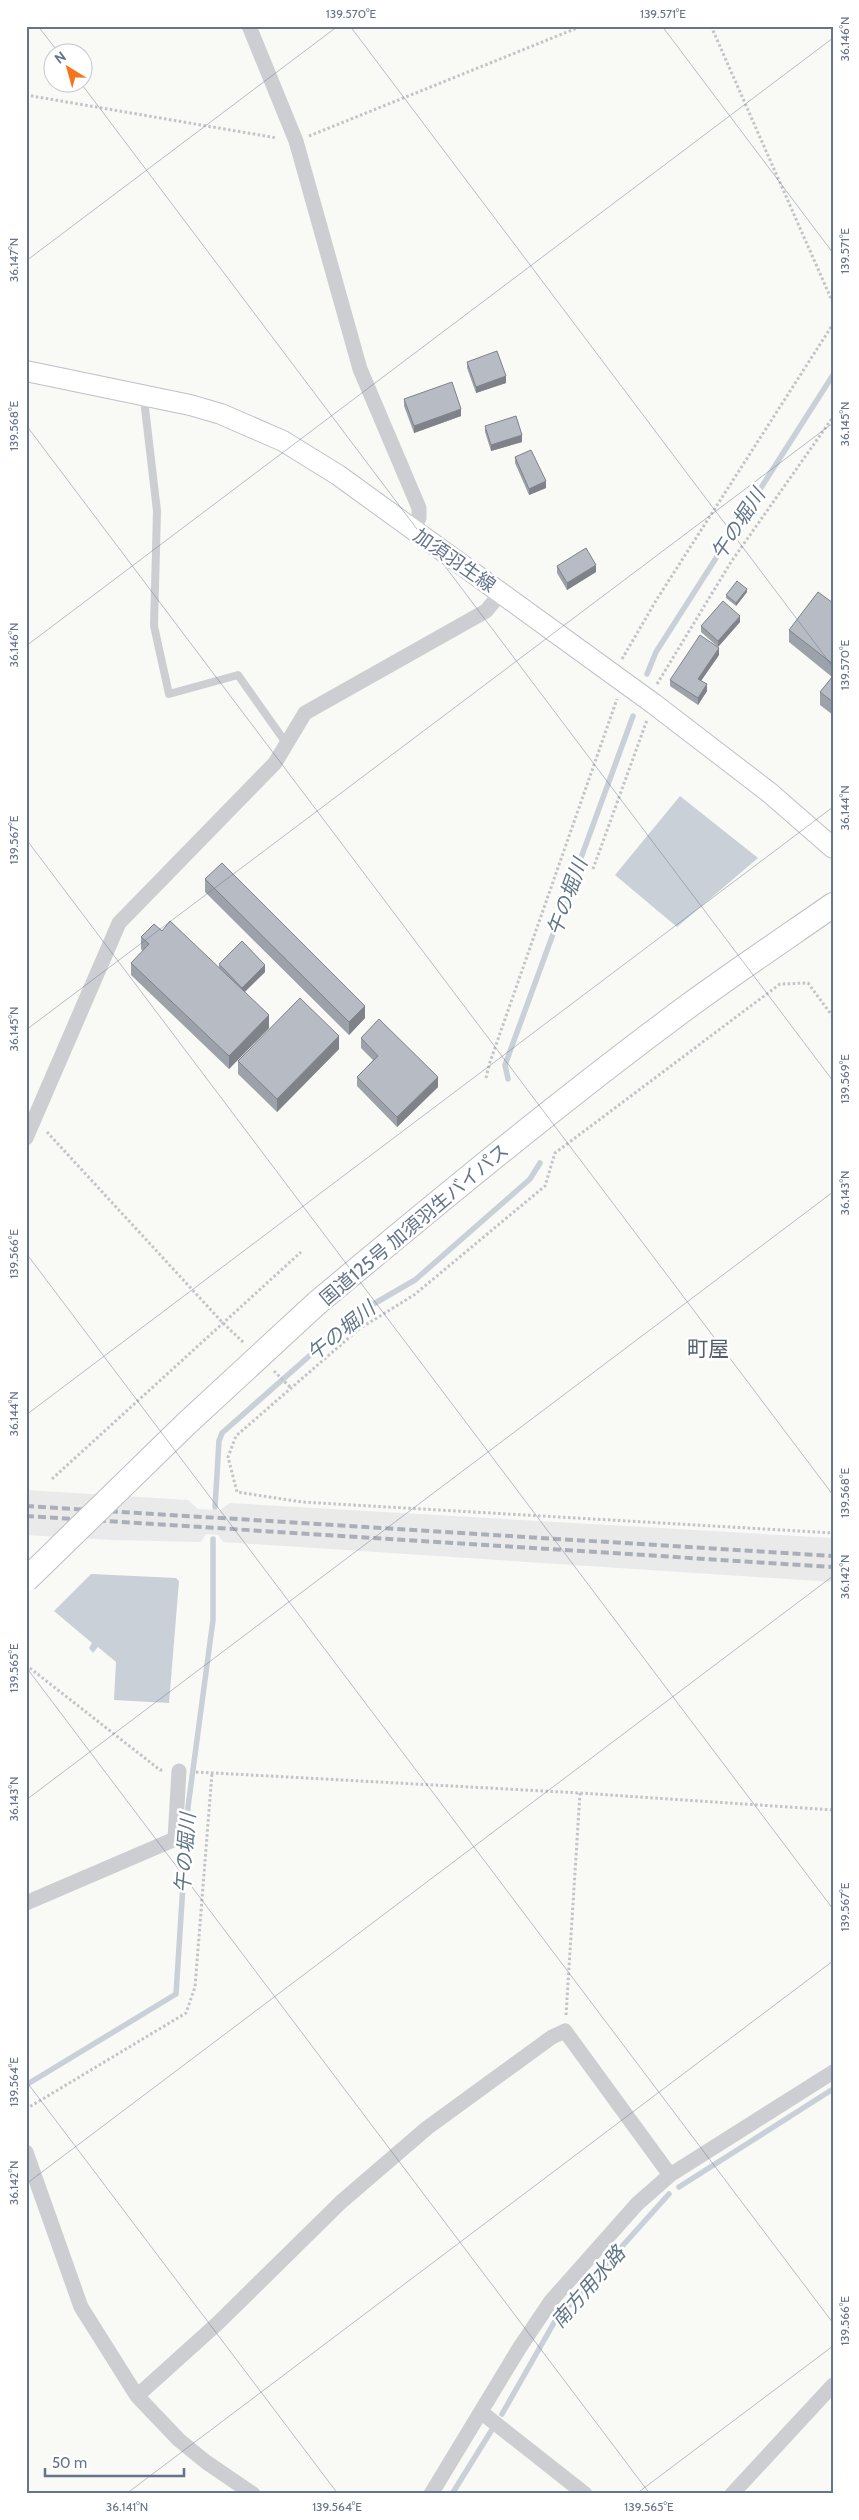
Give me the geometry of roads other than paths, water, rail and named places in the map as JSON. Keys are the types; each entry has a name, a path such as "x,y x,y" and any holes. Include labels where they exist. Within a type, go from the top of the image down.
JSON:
{"highway":[{"name":"国道125号 加須羽生バイパス","path":"26,1580 179,1431 317,1303 460,1184 602,1072 688,1006 833,905"}],"main road":[{"name":"加須羽生線","path":"26,371 146,394 221,414 283,441 338,475 654,704 770,792 833,848"}],"street":[{"path":"249,26 296,141 360,369 419,508 419,518 413,530"},
{"path":"26,1138 30,1114 119,923 275,763 305,712 486,611 501,593"},
{"path":"26,1903 175,1839 179,1772"},
{"path":"137,2396 218,2323 341,2202 427,2128 552,2037 565,2031 670,2174"},
{"path":"431,2494 520,2346 551,2301 637,2204 670,2174 833,2072"},
{"path":"26,2152 81,2307 137,2396 179,2440 206,2462 253,2494"},
{"path":"732,2494 833,2385"},
{"path":"482,2412 584,2494"}],"lane":[{"path":"146,394 145,408 157,511 154,626 169,694 238,675 286,744"}],"waterway":[{"name":"午の堀川","path":"647,674 656,652 833,375"},
{"name":"午の堀川","path":"508,1079 505,1065 633,716"},
{"name":"午の堀川","path":"215,1507 219,1441 222,1433 358,1313 415,1280 530,1179 540,1163"},
{"name":"午の堀川","path":"26,2085 176,1994 188,1807 213,1620 213,1539"},
{"name":"南方用水路","path":"679,2187 833,2089"},
{"name":"南方用水路","path":"502,2414 555,2321 669,2194"},
{"name":"南方用水路","path":"452,2494 493,2428"}],"railway":[{"path":"26,1506 833,1556"},
{"path":"26,1516 833,1567"}],"district":[{"name":"町屋","path":"708,1349"}]}
